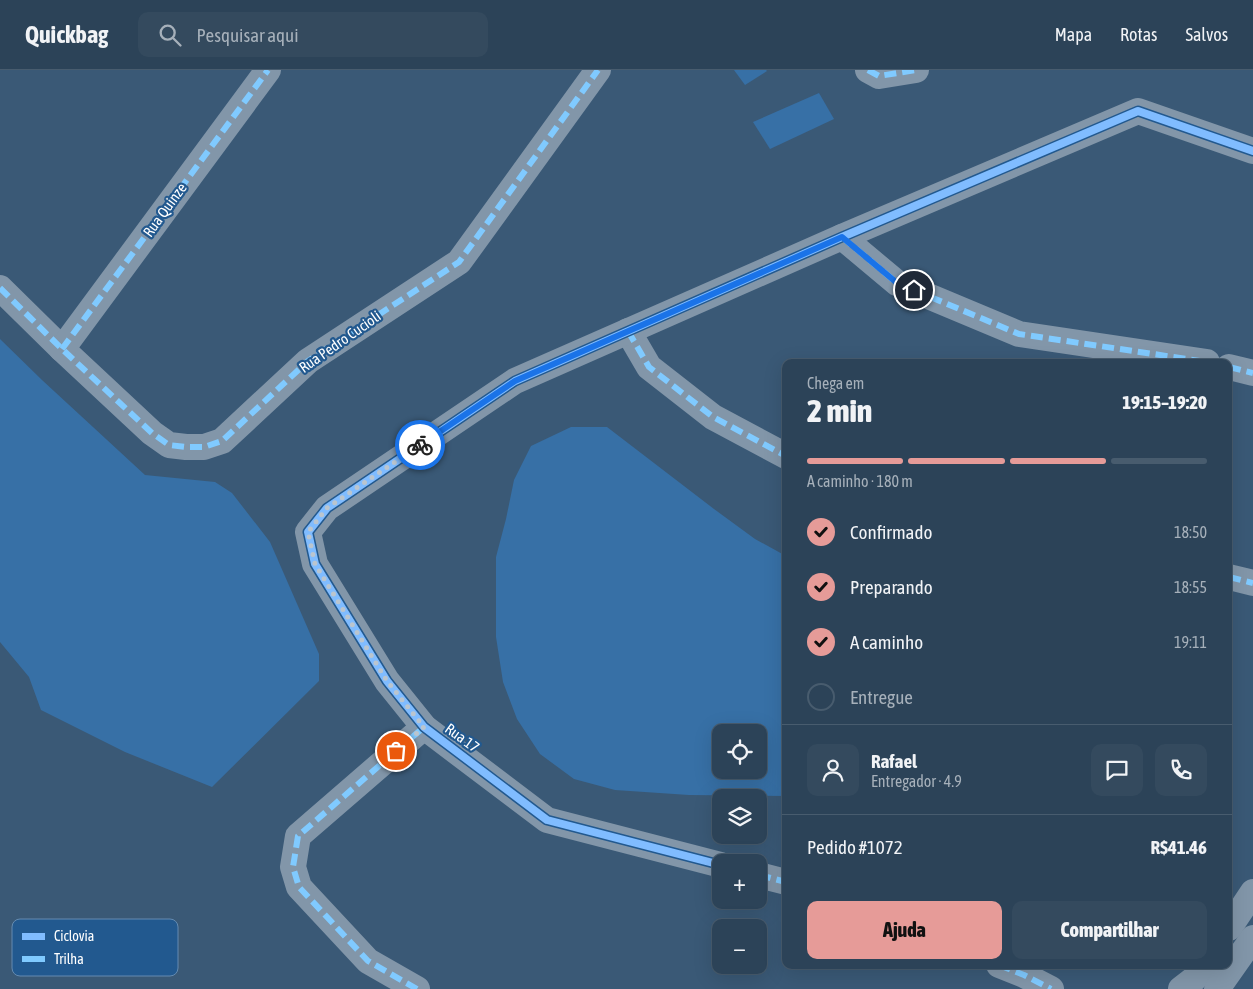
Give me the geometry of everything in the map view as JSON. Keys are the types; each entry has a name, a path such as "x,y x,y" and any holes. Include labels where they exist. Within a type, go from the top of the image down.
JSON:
{"street":[{"name":"Rua Quinze","path":"62,349 268,70"},
{"name":"Rua Pedro Cucioli","path":"0,288 62,349 152,433 168,445 204,447 222,441 308,361 459,262 598,70"},
{"path":"868,70 879,76 916,70"},
{"path":"782,454 713,416 648,367 628,331 842,237 1138,111 1253,151"},
{"path":"842,237 897,283 1019,334 1187,359"},
{"name":"Rua 17","path":"628,331 515,381 327,508 308,532 315,564 387,681 424,727 547,820 712,863"},
{"path":"1232,368 1253,373"},
{"path":"1232,579 1253,583"},
{"path":"417,989 368,961 299,888 293,867 298,836 424,727"},
{"path":"767,877 782,881"},
{"path":"1232,924 1253,892"},
{"path":"1232,968 1253,938"},
{"path":"1008,969 1051,989"},
{"path":"1181,989 1194,980 1201,969"},
{"path":"1217,989 1231,969"}],"shaded area":[{"path":"734,70 766,70 767,71 745,85"},
{"path":"819,93 834,119 770,149 753,122"},
{"path":"0,339 145,475 215,482 232,493 270,542 319,654 319,681 212,787 125,752 41,710 29,677 0,642"},
{"path":"571,427 607,427 755,539 782,554 782,796 767,796 767,789 712,789 712,795 615,790 574,779 540,754 517,719 503,682 496,637 496,557 514,480 531,446"}],"marked path":[{"path":"62,349 268,70"},
{"path":"0,288 152,433 169,445 204,447 222,441 308,361 459,262 598,70"},
{"path":"868,70 879,76 916,70"},
{"path":"842,237 897,283 1019,334 1187,359"},
{"path":"628,331 649,367 713,417 782,454"},
{"path":"1232,368 1253,373"},
{"path":"1232,578 1253,583"},
{"path":"417,989 368,961 299,887 293,867 298,836 424,727"},
{"path":"767,877 782,881"},
{"path":"1009,969 1051,989"}],"cycle path":[{"path":"712,863 547,820 424,727 387,681 315,564 308,532 327,508 515,381 842,237 1138,111 1253,151"}],"way so far":[{"path":"396,751 424,727 387,681 315,564 308,532 327,508 420,445"}],"route":[{"path":"420,445 515,381 842,237 897,283 914,290"}]}
